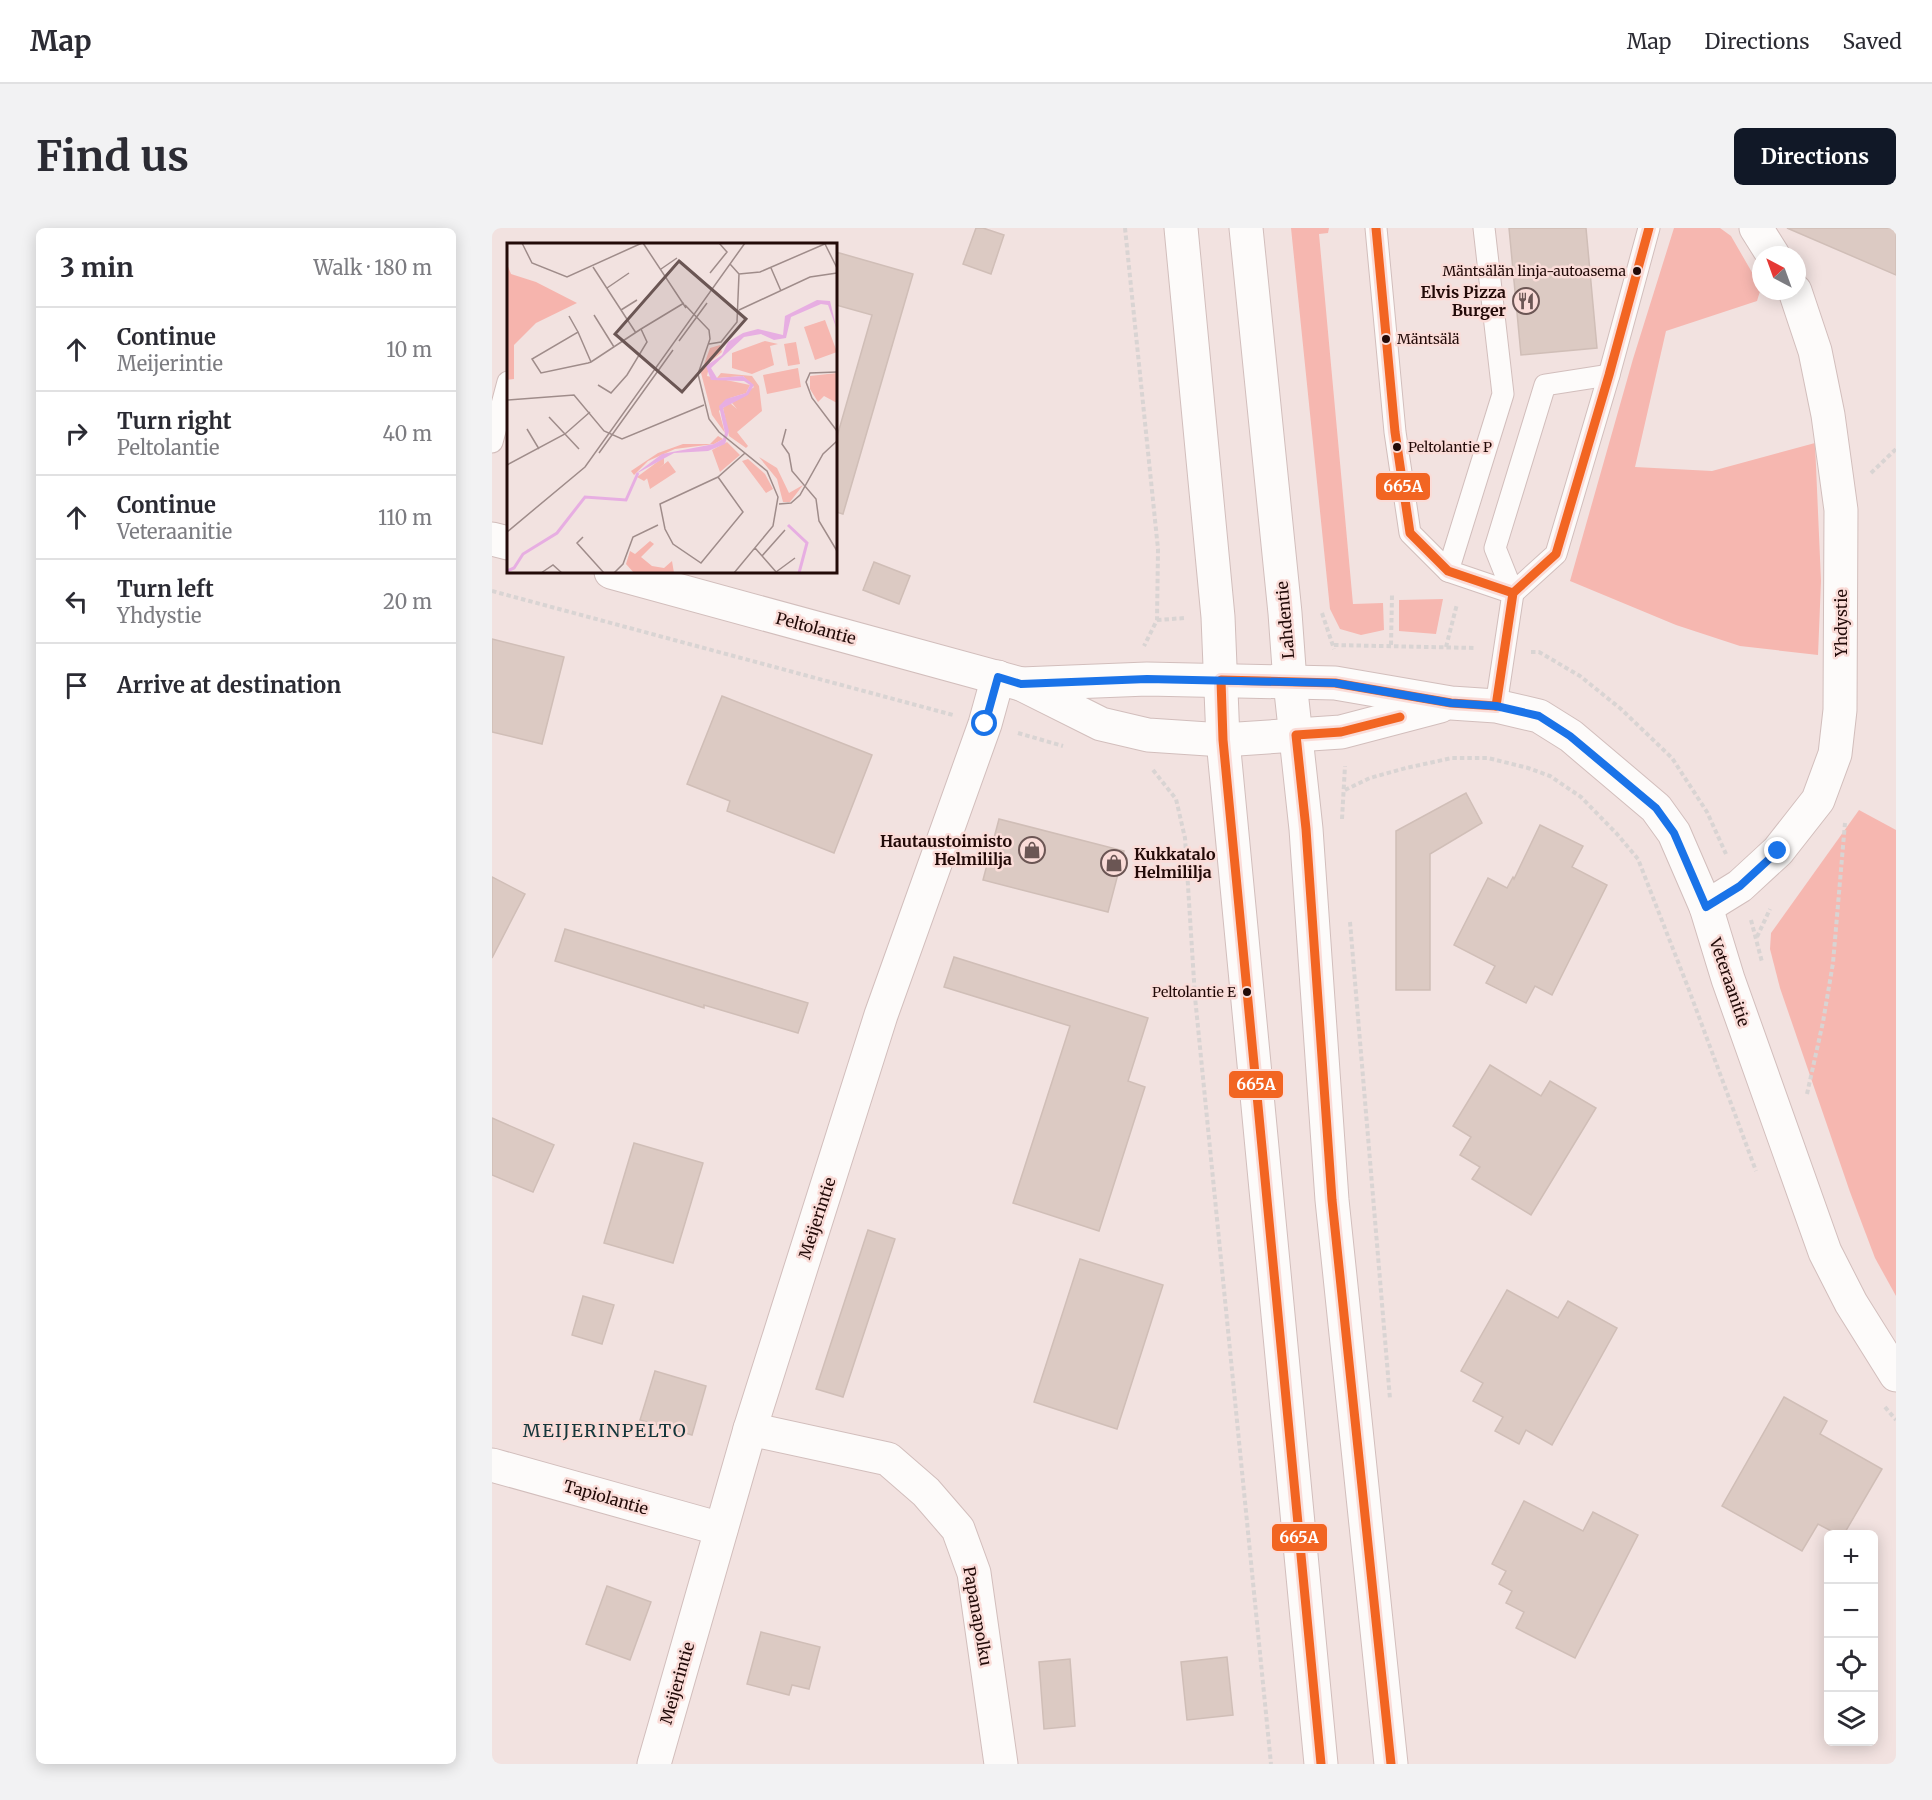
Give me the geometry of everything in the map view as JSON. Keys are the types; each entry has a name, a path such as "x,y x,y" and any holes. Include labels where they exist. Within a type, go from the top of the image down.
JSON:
{"main road":[{"path":"1181,228 1218,617 1223,740 1321,1764"},
{"name":"Lahdentie","path":"1246,228 1306,829 1332,1200 1391,1764"},
{"path":"1756,228 1767,246"},
{"name":"Yhdystie","path":"1706,907 1740,886 1778,851 1818,800 1835,754 1840,710 1841,510 1828,416 1815,351 1798,300"},
{"path":"492,539 507,543"},
{"name":"Peltolantie","path":"615,573 1010,680 1101,724 1148,735 1223,740"},
{"name":"Peltolantie","path":"1010,680 1221,680"},
{"name":"Meijerintie","path":"654,1764 750,1429 881,1015 985,724 1010,680"},
{"name":"Veteraanitie","path":"1221,680 1335,683 1451,703 1496,706 1539,716 1570,736 1656,808 1674,833 1706,907 1728,980 1825,1252 1851,1303 1896,1375"},
{"name":"Veteraanitie","path":"1223,740 1341,732 1451,703"},
{"name":"Papanapolku","path":"750,1429 888,1459 926,1492 958,1529 974,1573 1001,1764"},
{"name":"Tapiolantie","path":"492,1465 721,1529"}],"lane":[{"path":"1376,228 1395,432 1410,533 1448,571 1513,593"},
{"path":"1448,571 1503,394 1484,228"},
{"path":"1513,593 1556,554 1609,375 1649,228"},
{"path":"1496,706 1513,593 1495,548 1545,385 1609,375"},
{"path":"492,442 507,386"}],"path":[{"path":"1125,228 1158,549 1157,620 1144,646 1147,679"},
{"path":"1867,476 1896,449"},
{"path":"492,591 1064,746"},
{"path":"1391,645 1392,595"},
{"path":"1148,735 1153,771 1176,799 1185,838 1195,997 1271,1764"},
{"path":"1345,790 1370,778 1406,768 1452,758 1488,758 1550,776 1581,797 1638,859 1758,1176"},
{"path":"1142,768 1153,771"},
{"path":"1806,1098 1833,963 1845,815"},
{"path":"1882,1404 1896,1420"}],"shaded area":[{"path":"1291,228 1329,228 1328,233 1319,234 1353,604 1383,603 1384,630 1361,635 1340,629 1330,609"},
{"path":"1674,228 1720,228 1731,236 1752,272 1752,300 1757,301 1666,331 1635,467 1712,471 1815,443 1821,581 1818,655 1740,646 1676,625 1570,581 1633,359"},
{"path":"1443,599 1436,634 1399,631 1399,600"},
{"path":"1859,810 1896,830 1896,1296 1875,1258 1850,1192 1780,988 1770,949 1771,933"}],"building":[{"path":"976,228 1004,235 991,274 963,264"},
{"path":"1509,228 1586,228 1597,348 1521,355"},
{"path":"1787,228 1896,228 1896,275"},
{"path":"837,252 913,274 843,514 837,512 837,437 872,315 837,305"},
{"path":"874,562 910,576 899,604 863,590"},
{"path":"492,639 564,657 542,744 492,732"},
{"path":"722,696 872,755 834,853 727,811 730,801 687,784"},
{"path":"1466,793 1482,823 1430,854 1430,990 1396,990 1396,831"},
{"path":"999,819 1124,851 1108,912 983,880"},
{"path":"1540,825 1583,846 1572,867 1607,885 1552,995 1535,986 1526,1003 1486,983 1495,966 1454,945 1488,878 1507,888 1513,877 1514,879"},
{"path":"492,877 525,894 492,958"},
{"path":"565,929 808,1003 798,1033 704,1005 704,1008 555,961"},
{"path":"954,957 1148,1018 1128,1081 1145,1087 1099,1231 1013,1203 1070,1026 944,987"},
{"path":"1490,1065 1541,1096 1550,1081 1596,1108 1531,1215 1472,1179 1480,1167 1460,1155 1471,1137 1453,1126"},
{"path":"492,1118 554,1145 533,1192 492,1175"},
{"path":"634,1143 703,1163 673,1263 604,1243"},
{"path":"868,1230 895,1239 843,1397 816,1389"},
{"path":"1080,1259 1163,1285 1117,1429 1034,1402"},
{"path":"1507,1290 1558,1318 1568,1301 1617,1328 1552,1445 1526,1430 1519,1444 1495,1431 1503,1417 1473,1401 1483,1383 1461,1371"},
{"path":"583,1296 614,1305 602,1344 572,1335"},
{"path":"655,1371 706,1386 692,1435 640,1420"},
{"path":"1784,1397 1827,1421 1820,1434 1882,1469 1846,1530 1829,1530 1818,1524 1802,1551 1722,1506"},
{"path":"1524,1501 1583,1531 1593,1512 1638,1535 1575,1658 1516,1628 1524,1612 1506,1603 1512,1591 1499,1584 1506,1571 1492,1564"},
{"path":"607,1586 651,1602 630,1660 586,1644"},
{"path":"761,1632 820,1647 809,1689 792,1685 789,1695 747,1684"},
{"path":"1227,1657 1233,1715 1187,1720 1181,1662"},
{"path":"1070,1659 1075,1726 1044,1729 1039,1662"}],"transit line":[{"name":"665A","path":"1376,228 1395,432 1410,533 1448,571 1513,593"},
{"name":"665A","path":"1496,706 1513,593 1556,554 1609,375 1649,228"},
{"name":"665A","path":"1321,1764 1223,740 1221,680 1335,683 1451,703 1496,706"},
{"name":"665A","path":"1391,1764 1332,1200 1306,829 1296,735 1341,732 1400,717"}],"place":[{"name":"Mäntsälän linja-autoasema","path":"1637,271"},
{"name":"Elvis Pizza Burger","path":"1526,301"},
{"name":"Mäntsälä","path":"1386,339"},
{"name":"Peltolantie P","path":"1397,447"},
{"name":"Hautaustoimisto Helmililja","path":"1032,850"},
{"name":"Kukkatalo Helmililja","path":"1114,863"},
{"name":"Peltolantie E","path":"1247,992"}],"district":[{"name":"MEIJERINPELTO","path":"605,1430"}],"route":[{"path":"985,724 998,677 1021,684 1147,679 1335,683 1451,703 1496,706 1539,716 1570,736 1656,808 1674,833 1706,907 1740,886 1778,851"}]}
